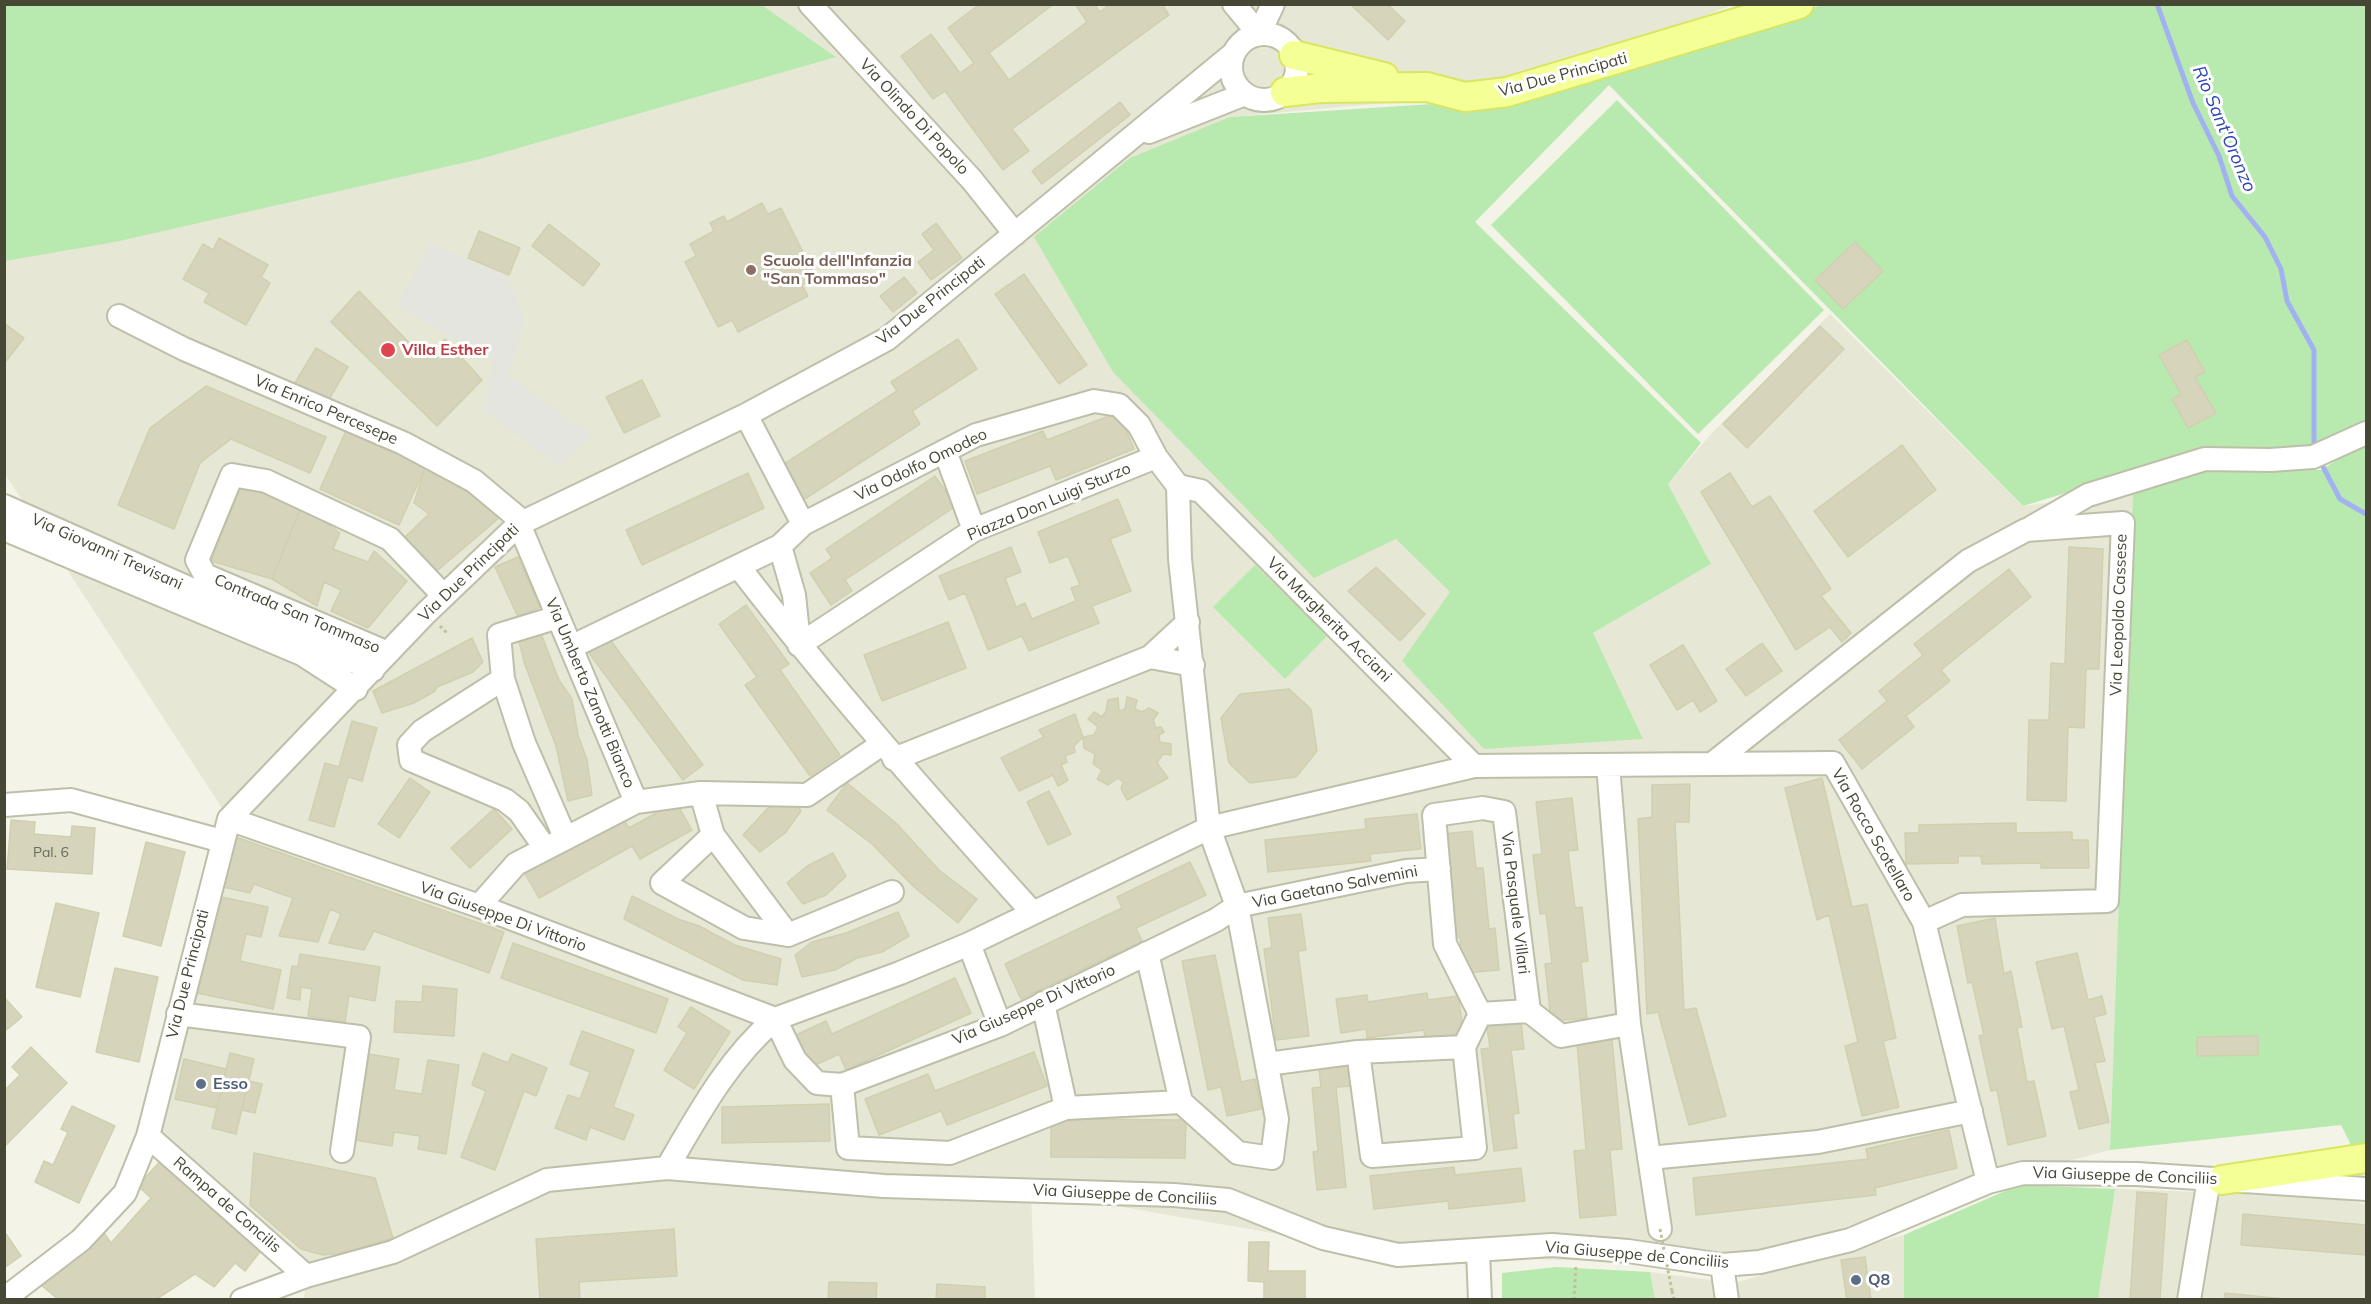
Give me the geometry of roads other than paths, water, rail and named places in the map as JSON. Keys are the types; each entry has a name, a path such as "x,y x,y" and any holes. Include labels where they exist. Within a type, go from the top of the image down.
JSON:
{"main road":[{"name":"Via Due Principati","path":"1285,92 1320,88 1427,87 1465,97 1507,92 1799,4"},
{"path":"1294,55 1427,87"},
{"path":"2216,1180 2367,1158"}],"street":[{"name":"Via Olindo Di Popolo","path":"810,4 972,180 1015,234"},
{"path":"1234,4 1259,34"},
{"path":"1259,34 1272,4"},
{"path":"1259,34 1278,37 1287,44 1294,55 1295,77 1285,92 1264,100 1245,94 1232,76 1233,54 1248,38 1259,34"},
{"name":"Via Due Principati","path":"4,1299 81,1240 125,1193 148,1136 229,819 444,596 521,523 746,415 887,339 1233,54"},
{"path":"1128,141 1245,94"},
{"name":"Via Enrico Percesepe","path":"119,316 183,349 403,443 474,481 521,523"},
{"name":"Via Odolfo Omodeo","path":"571,647 780,546 802,524 976,435 1094,401 1119,405 1139,425 1156,458"},
{"path":"746,415 802,524"},
{"path":"2026,530 2088,495 2205,459 2270,460 2313,456 2367,433"},
{"path":"945,451 974,530"},
{"path":"1156,458 1178,486 1180,559 1209,828 1237,906"},
{"name":"Piazza Don Luigi Sturzo","path":"799,645 974,530 1156,458"},
{"name":"Contrada San Tommaso","path":"388,653 205,576 197,560 232,475 266,481 390,539 444,596"},
{"name":"Via Margherita Acciani","path":"1178,486 1201,491 1474,766"},
{"name":"Via Giovanni Trevisani","path":"4,506 373,670"},
{"name":"Via Umberto Zanotti Bianco","path":"521,523 636,802 701,793 807,795 888,752"},
{"name":"Via Leopoldo Cassese","path":"1712,764 1968,561 2026,530 2123,523 2107,901 1962,905 1924,922"},
{"name":"Via Giovanni Trevisani","path":"4,529 302,654 356,689"},
{"path":"780,546 794,595 799,645"},
{"path":"739,567 799,645 888,752 1033,913"},
{"path":"558,617 499,635 503,679 537,776 565,837"},
{"path":"888,752 1150,657 1188,622"},
{"path":"1150,657 1193,665"},
{"path":"503,679 422,731 409,745 411,760 505,800 519,811 544,848"},
{"name":"Via Rocco Scotellaro","path":"1474,766 1833,763 1924,922 1988,1182"},
{"path":"1608,765 1629,1024 1660,1229"},
{"path":"667,1168 728,1070 760,1032 776,1019 900,973 969,944 1209,828 1474,766"},
{"path":"505,800 537,776"},
{"path":"701,793 713,835 788,935"},
{"path":"4,805 71,800 222,841"},
{"path":"479,906 516,864 636,802"},
{"name":"Via Pasquale Villari","path":"1439,869 1434,815 1483,808 1504,812 1529,1011"},
{"name":"Via Giuseppe Di Vittorio","path":"229,819 479,906 776,1019"},
{"path":"713,835 662,883 744,928 788,935 892,892"},
{"name":"Via Gaetano Salvemini","path":"1181,1102 1238,1153 1272,1158 1277,1119 1237,906 1406,872 1439,869 1445,944 1480,1014"},
{"name":"Via Giuseppe Di Vittorio","path":"843,1085 1000,1025 1216,920 1237,906"},
{"path":"969,944 1000,1025"},
{"path":"776,1019 795,1060 817,1083 843,1085 848,1148 950,1153 1066,1108 1181,1102 1147,953"},
{"path":"1043,1004 1066,1108"},
{"path":"1358,1052 1372,1156 1475,1148 1464,1047 1480,1014 1529,1011 1561,1036 1629,1024"},
{"path":"178,1014 359,1037 342,1151"},
{"path":"1267,1064 1358,1052 1464,1047"},
{"path":"1649,1158 1818,1142 1971,1111"},
{"name":"Rampa de Concilis","path":"148,1136 306,1276"},
{"name":"Via Giuseppe de Conciliis","path":"242,1299 306,1276 393,1252 547,1180 667,1168 884,1186 1174,1195 1228,1200 1323,1238 1398,1255 1552,1245 1628,1251 1722,1265 1760,1262 1850,1240 1988,1182 2023,1173 2059,1172 2367,1190"},
{"path":"2188,1299 2216,1180"},
{"path":"1478,1251 1480,1299"},
{"path":"1722,1265 1727,1299"}],"waterway":[{"name":"Rio Sant'Oronzo","path":"2157,4 2193,103 2219,156 2232,196 2265,237 2281,269 2287,301 2314,350 2314,450"},
{"name":"Rio Sant'Oronzo","path":"2320,461 2340,499 2366,514"}],"place":[{"name":"Scuola dell'Infanzia \"San Tommaso\"","path":"751,270"},
{"name":"Villa Esther","path":"388,350"},
{"name":"Esso","path":"201,1084"},
{"name":"Q8","path":"1856,1280"}]}
